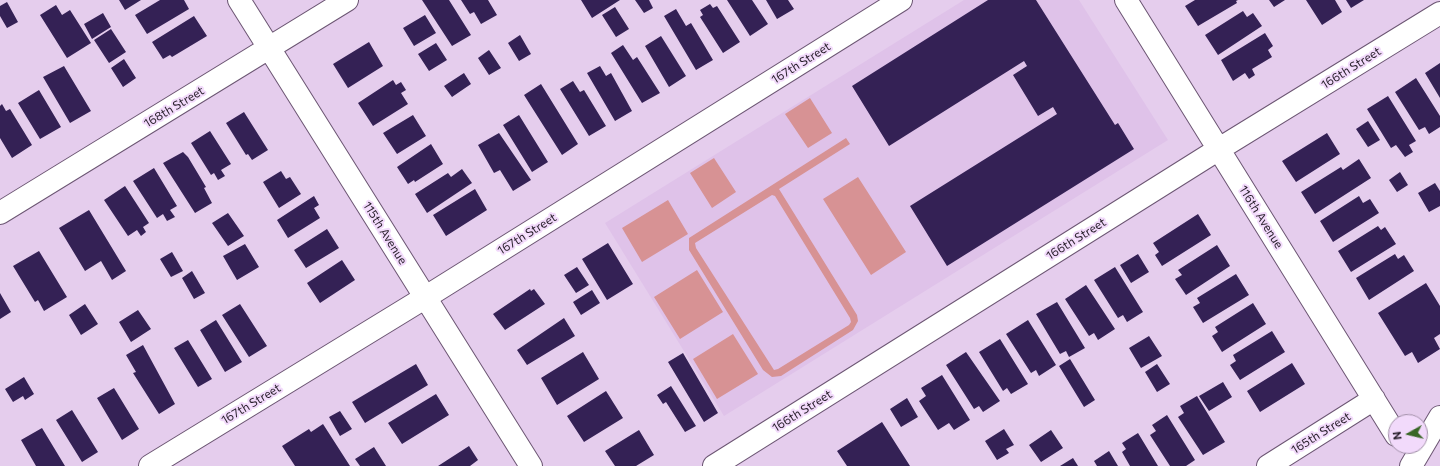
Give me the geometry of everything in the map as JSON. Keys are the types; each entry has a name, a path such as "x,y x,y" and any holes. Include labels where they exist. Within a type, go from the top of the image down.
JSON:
{"street":[{"name":"115th Avenue","path":"238,0 531,466"},
{"name":"168th Street","path":"0,213 347,0"},
{"name":"167th Street","path":"150,466 426,297 901,0"},
{"name":"116th Avenue","path":"1126,0 1388,422"},
{"name":"166th Street","path":"714,466 1219,149 1440,13"},
{"name":"165th Street","path":"1268,466 1374,399"},
{"path":"1409,458 1440,417"}],"shaded area":[{"path":"964,0 1079,0 1168,140 724,416 605,223"},
{"path":"810,98 832,133 808,148 785,114"},
{"path":"846,138 850,144 779,189 857,315 858,321 853,330 781,376 772,377 763,370 689,250 689,238","holes":["772,195 775,196 850,318 851,322 849,325 778,369 774,370 696,248 695,243"]},
{"path":"714,158 736,192 712,208 690,173"},
{"path":"858,177 906,252 871,275 823,199"},
{"path":"668,200 688,234 642,262 622,228"},
{"path":"697,270 723,312 680,339 654,297"},
{"path":"733,334 758,374 717,399 693,359"}],"building":[{"path":"119,0 141,0 125,10"},
{"path":"160,0 184,0 189,9 147,34 135,15"},
{"path":"422,0 449,0 471,35 452,46"},
{"path":"461,0 488,0 497,15 481,24 474,12 470,14"},
{"path":"581,0 620,0 592,18"},
{"path":"635,0 649,0 653,8 644,13"},
{"path":"727,0 752,0 768,24 750,36"},
{"path":"766,0 788,0 794,9 777,19"},
{"path":"988,0 1036,0 1115,125 1118,123 1134,149 947,266 910,206 1057,114 1053,107 1038,116 1013,75 1027,66 1024,61 889,146 852,86"},
{"path":"1195,0 1238,0 1236,1 1237,3 1198,26 1185,6"},
{"path":"1269,0 1285,0 1274,7"},
{"path":"1306,0 1335,0 1342,12 1322,25"},
{"path":"1346,0 1364,0 1351,8"},
{"path":"7,2 18,22 7,28 0,16 0,6"},
{"path":"710,4 713,8 717,6 740,42 723,53 700,17 703,15 700,10"},
{"path":"56,5 62,15 70,10 91,43 67,58 40,15"},
{"path":"615,7 629,29 616,37 602,15"},
{"path":"676,9 686,26 691,23 713,60 696,70 664,16"},
{"path":"1243,11 1247,17 1253,13 1262,26 1218,55 1205,35"},
{"path":"103,13 111,27 92,39 84,24"},
{"path":"425,15 436,33 414,46 403,28"},
{"path":"194,16 207,36 172,57 170,55 163,59 152,42"},
{"path":"111,29 126,52 109,63 94,40"},
{"path":"1265,33 1273,46 1268,50 1272,57 1252,69 1255,75 1249,79 1245,73 1233,81 1221,60"},
{"path":"520,35 531,54 519,61 508,43"},
{"path":"661,36 686,76 669,87 645,46"},
{"path":"369,42 383,66 348,88 333,64"},
{"path":"436,43 447,60 429,71 418,54"},
{"path":"623,45 633,60 637,57 660,93 642,103 611,53"},
{"path":"489,50 501,68 489,75 478,58"},
{"path":"124,59 136,78 123,87 111,68"},
{"path":"1440,63 1440,98 1425,73"},
{"path":"64,66 91,111 70,123 43,77"},
{"path":"600,66 606,76 611,73 632,111 615,121 587,73"},
{"path":"464,73 471,84 452,97 444,86"},
{"path":"1416,78 1440,116 1440,127 1429,134 1425,127 1419,130 1395,92"},
{"path":"393,80 396,85 401,82 406,90 401,93 408,104 373,126 358,103"},
{"path":"573,81 580,92 584,90 606,126 589,136 560,89"},
{"path":"541,84 578,144 562,155 524,95"},
{"path":"39,90 61,127 40,139 18,103"},
{"path":"1388,96 1416,141 1409,145 1413,152 1405,157 1396,145 1391,148 1367,109"},
{"path":"2,104 6,111 10,109 32,145 12,158 0,138 0,106"},
{"path":"244,112 268,150 252,160 248,154 246,155 226,123"},
{"path":"413,115 426,136 397,154 383,133"},
{"path":"519,115 548,162 532,172 503,125"},
{"path":"1368,121 1380,140 1368,147 1356,129"},
{"path":"210,131 231,164 221,170 225,176 218,180 214,173 211,175 191,143"},
{"path":"499,133 531,180 513,191 500,170 494,173 478,145"},
{"path":"1327,133 1340,154 1296,182 1282,161"},
{"path":"431,144 443,164 415,182 414,180 408,184 397,167"},
{"path":"183,152 188,157 206,187 204,188 212,203 195,213 163,163"},
{"path":"1359,159 1371,178 1315,214 1301,192 1341,167 1343,170"},
{"path":"154,168 177,206 170,210 175,217 167,221 163,214 157,218 133,181"},
{"path":"462,169 472,183 427,213 415,194 448,173 451,177"},
{"path":"281,171 286,179 290,177 301,194 279,208 263,182"},
{"path":"1400,172 1408,185 1397,192 1389,180"},
{"path":"1435,183 1440,191 1440,206 1429,212 1418,193"},
{"path":"125,186 149,223 143,227 146,232 141,236 137,230 128,236 104,200"},
{"path":"475,189 487,210 446,236 433,215"},
{"path":"314,196 319,205 314,208 320,218 288,238 277,220"},
{"path":"1359,196 1363,203 1370,199 1379,213 1333,242 1320,221"},
{"path":"89,210 126,271 112,280 101,261 85,271 59,228"},
{"path":"228,213 244,236 228,246 212,223"},
{"path":"1198,214 1211,235 1162,266 1155,255 1159,252 1153,243"},
{"path":"1378,226 1381,230 1385,227 1396,244 1351,272 1338,251"},
{"path":"327,229 339,248 306,268 294,250"},
{"path":"608,243 633,284 607,300 582,259"},
{"path":"245,244 259,267 237,280 223,256"},
{"path":"1217,245 1230,266 1186,295 1175,279 1182,275 1178,270"},
{"path":"39,251 67,297 44,311 38,300 35,302 13,266"},
{"path":"172,252 183,271 171,277 160,259"},
{"path":"1138,254 1149,272 1131,283 1120,265"},
{"path":"1395,254 1398,259 1404,255 1414,271 1369,300 1356,278"},
{"path":"342,260 355,280 320,303 307,283"},
{"path":"577,267 589,285 576,293 564,275"},
{"path":"1115,267 1143,312 1127,322 1123,315 1118,318 1094,280"},
{"path":"192,271 205,293 194,299 182,278"},
{"path":"1236,274 1249,295 1203,323 1193,307 1200,303 1197,298"},
{"path":"1426,283 1440,306 1440,334 1434,338 1440,349 1418,363 1412,352 1405,356 1378,313"},
{"path":"1086,285 1115,329 1098,340 1094,333 1089,336 1065,299"},
{"path":"530,289 531,291 534,289 545,304 505,330 493,314"},
{"path":"592,290 600,303 581,315 573,302"},
{"path":"0,293 11,312 0,319"},
{"path":"1057,302 1085,348 1069,357 1066,351 1060,354 1036,314"},
{"path":"1253,303 1266,324 1222,352 1212,336 1218,332 1215,327"},
{"path":"85,304 98,324 81,335 69,315"},
{"path":"240,304 267,346 249,357 222,315"},
{"path":"138,310 151,329 131,342 119,322"},
{"path":"564,318 575,336 527,365 517,350"},
{"path":"216,320 242,362 225,372 200,330"},
{"path":"1028,320 1056,365 1039,376 1036,370 1031,373 1006,334"},
{"path":"1272,331 1285,352 1240,380 1230,365 1236,361 1233,355"},
{"path":"1149,336 1162,356 1141,368 1129,348"},
{"path":"1000,339 1028,384 1011,394 1007,388 1003,391 979,352"},
{"path":"188,340 212,379 198,387 174,348"},
{"path":"143,345 175,404 159,414 133,373 136,372 126,355"},
{"path":"583,352 599,379 557,405 541,378"},
{"path":"966,352 1000,401 983,412 979,406 974,409 946,365"},
{"path":"683,353 718,413 704,422 668,362"},
{"path":"1070,359 1095,400 1084,407 1059,366"},
{"path":"1292,363 1305,384 1260,412 1247,391"},
{"path":"416,364 428,385 365,423 352,402"},
{"path":"1157,364 1170,384 1157,392 1145,372"},
{"path":"942,375 970,420 954,430 949,423 938,430 919,401 926,396 921,388"},
{"path":"24,377 34,394 25,400 23,396 13,402 5,389"},
{"path":"1223,382 1232,397 1209,411 1199,396"},
{"path":"671,386 696,426 685,432 666,402 663,404 657,395"},
{"path":"114,388 139,429 122,440 97,398"},
{"path":"606,391 623,418 584,442 567,416"},
{"path":"436,394 449,415 402,444 388,423"},
{"path":"1197,396 1225,442 1203,455 1178,417 1184,413 1180,406"},
{"path":"907,398 918,417 901,427 890,409"},
{"path":"72,410 98,452 82,462 56,420"},
{"path":"340,411 352,429 340,436 329,417"},
{"path":"1167,415 1195,460 1186,466 1170,466 1150,435 1156,431 1152,425"},
{"path":"882,422 910,466 847,466 837,451"},
{"path":"323,424 350,466 295,466 282,446 309,429 311,432"},
{"path":"42,428 65,466 36,466 21,440"},
{"path":"1004,429 1014,445 1006,449 1009,453 997,460 985,441"},
{"path":"639,430 654,455 636,466 615,466 605,451"},
{"path":"1051,430 1063,448 1041,462 1029,445"},
{"path":"1138,433 1158,466 1130,466 1122,452 1126,449 1122,443"},
{"path":"469,446 478,460 470,466 438,466"},
{"path":"374,447 386,466 360,466 355,459"},
{"path":"1109,451 1118,466 1097,466 1094,461"},
{"path":"1073,458 1078,466 1060,466"}]}
